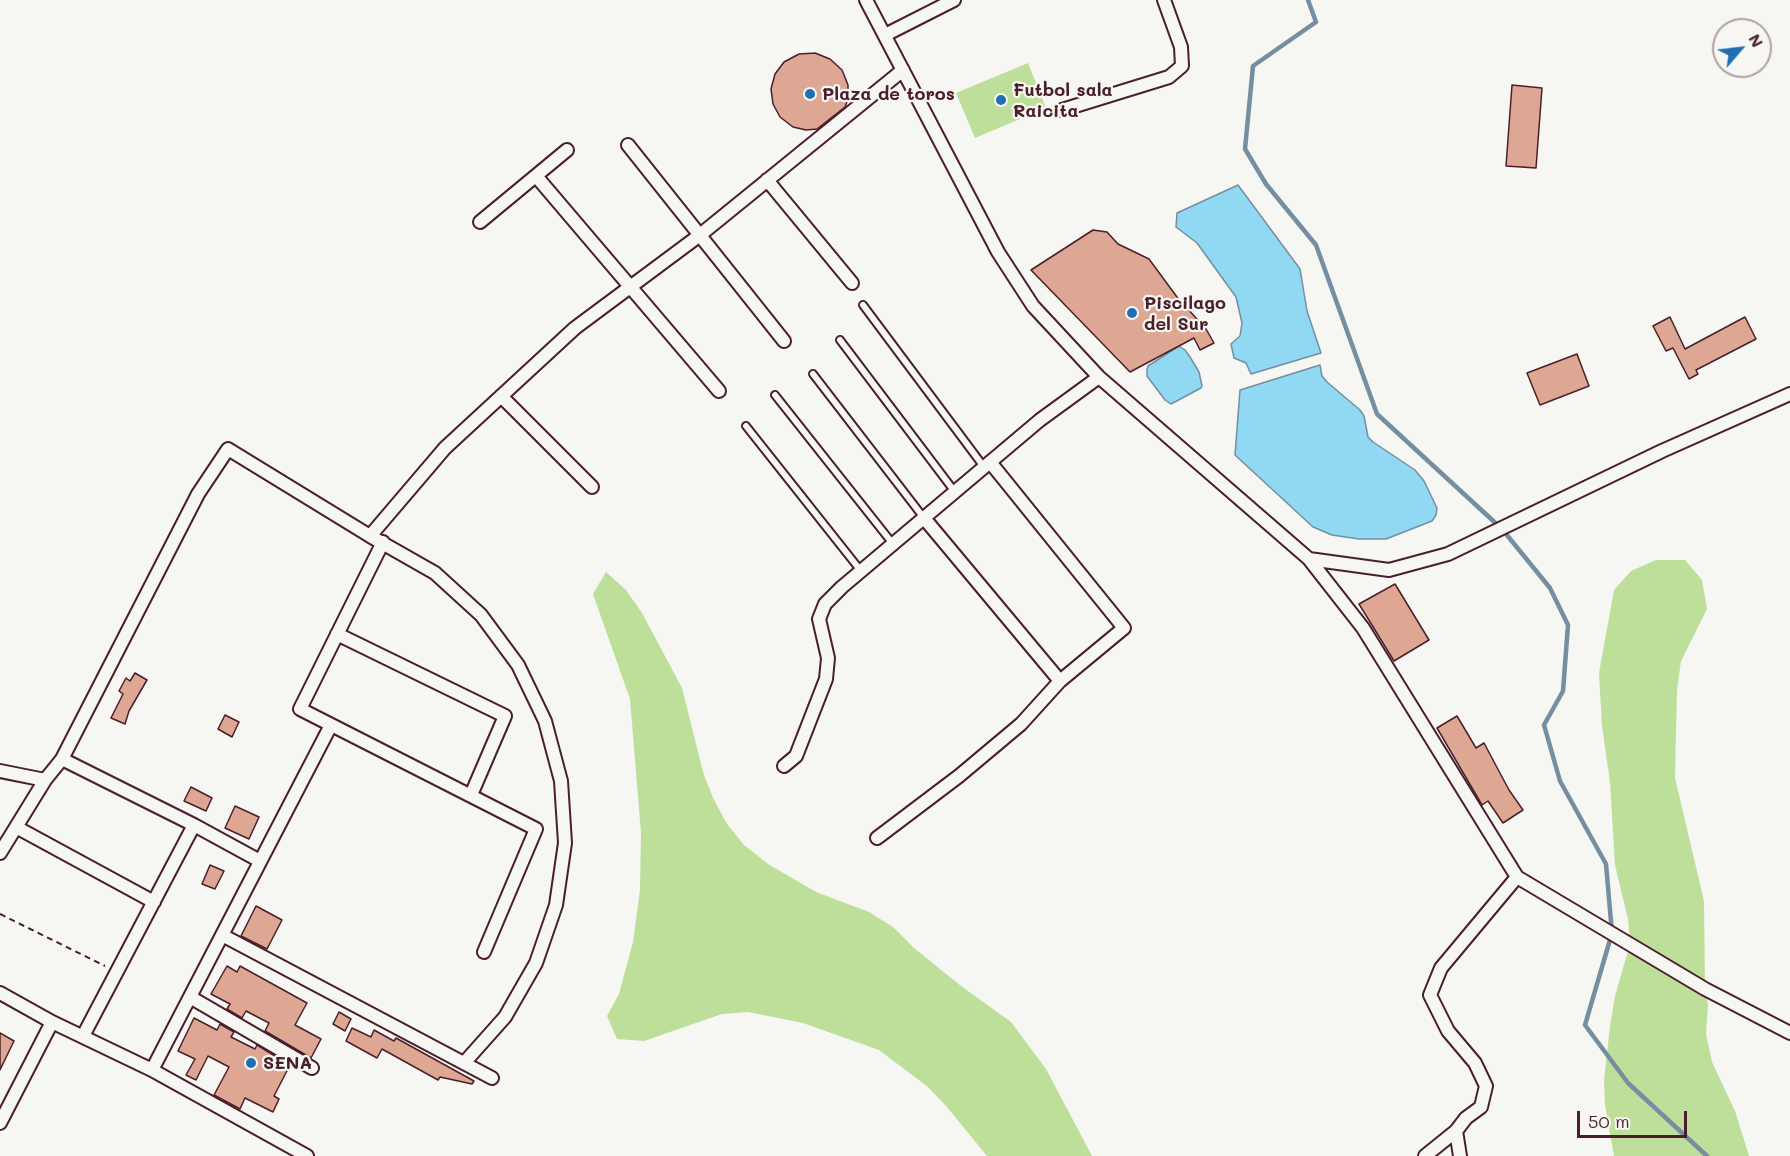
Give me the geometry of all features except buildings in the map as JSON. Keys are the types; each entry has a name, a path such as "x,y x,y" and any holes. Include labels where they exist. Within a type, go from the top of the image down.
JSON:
{"street":[{"path":"866,0 998,252 1033,306 1099,377 1309,559 1363,628 1517,877 1705,989 1790,1033"},
{"path":"885,36 954,0"},
{"path":"1062,110 1169,77 1182,66 1181,47 1164,0"},
{"path":"370,536 445,448 575,328 700,235 903,70"},
{"path":"628,144 784,341"},
{"path":"480,222 567,150"},
{"path":"536,176 719,391"},
{"path":"767,180 852,283"},
{"path":"784,766 796,756 826,679 828,658 819,620 825,604 1040,420 1099,377"},
{"path":"1309,559 1389,570 1448,554 1790,394"},
{"path":"501,396 592,487"},
{"path":"0,853 45,780 63,759 198,494 228,449 435,573 481,615 518,665 545,721 561,781 565,843 556,905 536,963 505,1017 464,1064"},
{"path":"877,838 959,776 1021,724 1060,681 1124,628 987,465"},
{"path":"924,518 1060,681"},
{"path":"382,542 300,709 536,828 484,952"},
{"path":"337,634 505,716 471,795"},
{"path":"152,1070 331,724"},
{"path":"63,759 260,861"},
{"path":"0,771 45,780"},
{"path":"83,1036 194,825"},
{"path":"16,826 154,902"},
{"path":"1425,1156 1481,1107 1486,1086 1475,1064 1448,1031 1430,995 1441,968 1517,877"},
{"path":"222,935 492,1078"},
{"path":"0,993 52,1022 152,1070 307,1156"},
{"path":"190,997 312,1068"},
{"path":"0,1123 52,1022"},
{"path":"1456,1131 1461,1156"}],"lane":[{"path":"863,305 987,465"},
{"path":"840,340 955,492"},
{"path":"813,374 924,518"},
{"path":"775,395 893,544"},
{"path":"746,426 861,571"}],"path":[{"path":"0,915 117,972"}],"green space":[{"name":"Futbol sala Raicita","path":"1028,63 1046,108 975,138 956,93"},
{"path":"1656,560 1685,560 1702,580 1707,609 1681,661 1677,690 1675,778 1704,901 1705,989 1708,1005 1706,1034 1712,1062 1735,1111 1749,1156 1614,1156 1605,1105 1604,1080 1610,1026 1615,996 1630,944 1628,919 1615,865 1610,782 1602,726 1599,673 1614,590 1631,571"},
{"path":"606,572 626,590 642,613 682,688 703,772 713,798 727,824 744,845 768,864 816,892 869,912 893,927 914,948 961,986 1011,1022 1046,1069 1092,1156 987,1156 928,1087 879,1050 803,1023 748,1012 722,1014 644,1041 617,1039 607,1016 619,994 633,942 640,890 641,833 630,699 593,594"}],"water":[{"path":"1238,185 1300,269 1307,311 1321,353 1251,374 1246,363 1234,358 1231,344 1240,336 1242,323 1236,297 1197,243 1176,227 1177,213"},
{"name":"Piscilago del Sur","path":"1179,346 1185,350 1199,372 1202,386 1171,404 1165,400 1147,376 1147,370 1148,366"},
{"path":"1320,365 1322,376 1327,382 1364,416 1368,437 1415,470 1424,481 1437,508 1432,521 1386,539 1359,539 1332,535 1313,527 1235,455 1240,390"}],"waterway":[{"path":"1308,0 1316,22 1253,66 1245,149 1266,184 1316,245 1377,414 1502,529 1550,588 1568,625 1563,691 1544,725 1560,781 1606,864 1612,933 1585,1025 1628,1083 1707,1156"}],"place":[{"name":"Plaza de toros","path":"810,94"},
{"name":"Futbol sala Raicita","path":"1001,100"},
{"name":"Piscilago del Sur","path":"1132,313"},
{"name":"SENA","path":"251,1063"}]}
